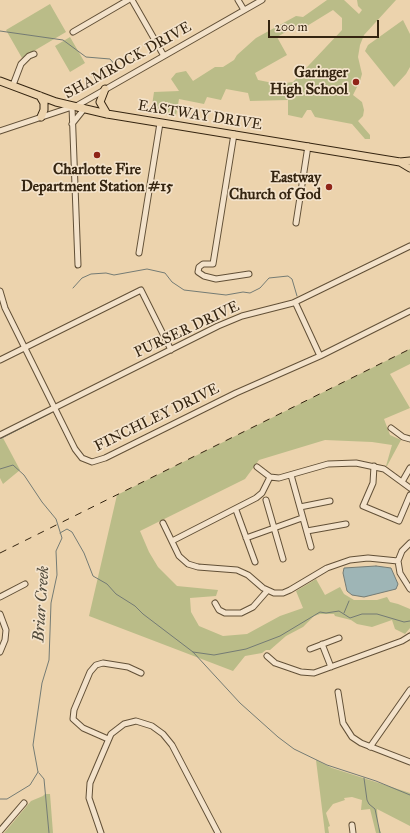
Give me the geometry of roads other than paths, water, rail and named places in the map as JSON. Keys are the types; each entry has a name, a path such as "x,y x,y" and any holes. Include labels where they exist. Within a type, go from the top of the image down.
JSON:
{"main road":[{"name":"EASTWAY DRIVE","path":"0,81 72,107 107,114 397,161 410,161"},
{"path":"105,89 100,102 107,114"},
{"path":"40,95 44,103 44,110 41,117"},
{"name":"EASTWAY DRIVE","path":"397,161 410,168"}],"street":[{"path":"73,32 128,0"},
{"path":"132,0 164,56"},
{"path":"238,0 244,10"},
{"name":"SHAMROCK DRIVE","path":"0,131 72,107 262,0"},
{"path":"12,85 20,64 29,56 34,54"},
{"path":"72,107 78,265"},
{"path":"72,124 84,109"},
{"path":"139,253 160,123"},
{"path":"234,134 213,264 203,264 198,267 198,272 204,276 216,279 249,274"},
{"path":"296,224 308,146"},
{"name":"PURSER DRIVE","path":"0,435 230,321 295,302 410,246"},
{"path":"0,360 141,290 171,350"},
{"name":"FINCHLEY DRIVE","path":"0,291 5,308 24,348 77,453 85,460 95,462 270,377 320,356 410,311"},
{"path":"295,302 320,356"},
{"path":"391,428 403,437 410,438"},
{"path":"257,467 270,477 279,478 335,463 374,466 388,471 410,488"},
{"path":"374,466 373,483 363,506 399,521 410,496"},
{"path":"402,482 410,468"},
{"path":"291,475 311,547"},
{"path":"172,541 236,510 260,496 270,477"},
{"path":"266,500 283,558"},
{"path":"300,507 330,501"},
{"path":"236,510 254,562"},
{"path":"246,538 302,518"},
{"path":"163,523 179,556 188,564 198,567 237,570 248,575 267,591 283,593 327,568 350,560 368,558 398,561"},
{"path":"307,531 346,524"},
{"path":"410,543 402,551 398,561 400,573 410,589"},
{"path":"0,597 25,584"},
{"path":"215,603 219,610 225,613 241,613 253,607 267,591"},
{"path":"0,614 6,630 5,640 0,652"},
{"path":"267,656 275,663 301,672 314,673 402,641 410,636"},
{"path":"310,649 339,638"},
{"path":"322,644 331,667"},
{"path":"108,739 83,728 73,719 74,710 90,672 96,665 103,663 128,667 141,673"},
{"path":"370,747 410,690"},
{"path":"338,692 345,728 355,740 410,762"},
{"path":"101,833 88,790 108,739 120,726 131,722 146,723 163,734 183,763 218,833"},
{"path":"0,831 24,803"},
{"path":"352,825 353,833"}],"water":[{"path":"376,566 391,568 398,584 396,589 364,597 352,595 347,591 343,573 344,568"}],"waterway":[{"path":"0,31 63,40 86,57 110,59 116,66"},
{"path":"73,288 82,278 91,274 106,273 114,275 147,269 165,273 172,282 184,290 226,295 243,292 250,293 260,288 269,278 288,276 292,279 297,296"},
{"path":"0,439 51,413"},
{"name":"Briar Creek","path":"0,469 13,465 24,475 42,502 56,519 62,538 56,551 57,575 51,603 49,660 42,683 33,745 38,772"},
{"path":"60,533 67,529 72,532 84,553 93,576 107,584 116,594 135,606 143,614 193,652 240,703 278,737 294,749 327,765 376,781 410,795"},
{"path":"344,613 349,601"},
{"path":"193,652 214,655 246,649 280,636 320,612 326,613 339,611 350,618 362,614 377,614 404,622 410,621"},
{"path":"0,799 7,799 30,785 38,772"},
{"path":"39,773 44,779 49,833"},
{"path":"364,778 367,800 375,809 380,833"}],"railway":[{"path":"0,553 410,349"}],"place":[{"name":"Garinger High School","path":"356,82"},
{"name":"Charlotte Fire Department Station #15","path":"97,155"},
{"name":"Eastway Church of God","path":"329,187"}]}
